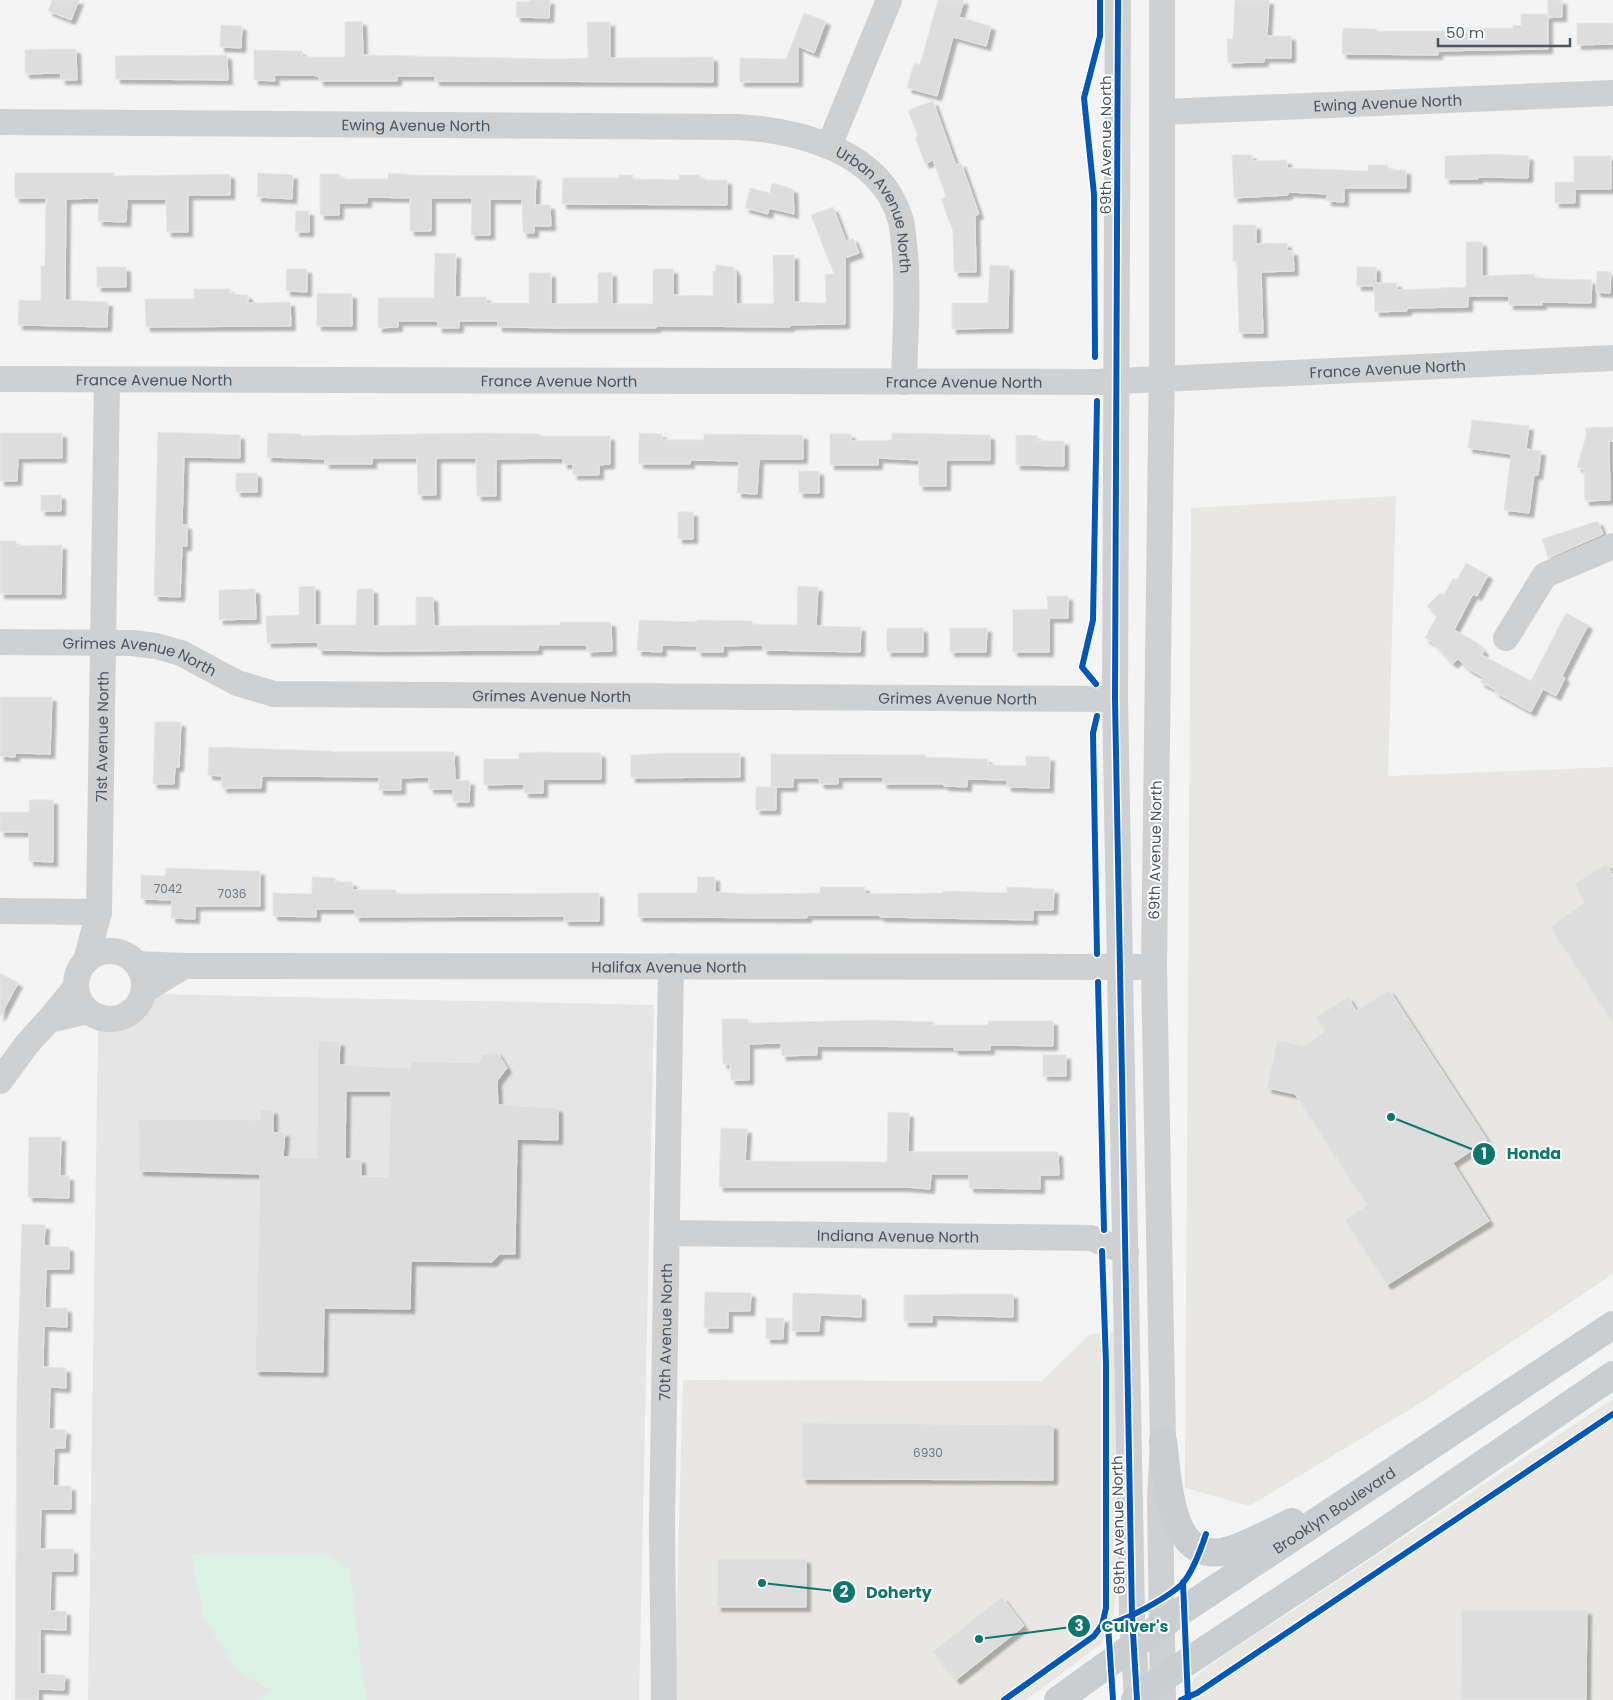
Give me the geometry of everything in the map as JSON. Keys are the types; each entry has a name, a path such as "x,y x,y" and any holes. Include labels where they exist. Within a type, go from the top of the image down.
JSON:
{"main road":[{"name":"Brooklyn Boulevard","path":"1058,1700 1161,1628 1183,1610 1613,1325"},
{"path":"1147,1695 1613,1375"},
{"path":"1163,1441 1177,1524 1184,1537 1194,1546 1207,1551 1217,1552 1232,1549 1360,1492"}],"street":[{"name":"Urban Avenue North","path":"889,0 829,146 871,171 889,192 901,218 906,266 904,382"},
{"name":"69th Avenue North","path":"1118,0 1115,699 1133,1647 1147,1695"},
{"name":"69th Avenue North","path":"1147,1695 1161,1628 1160,1499 1163,1441 1154,967 1162,380 1162,0"},
{"name":"Ewing Avenue North","path":"1162,112 1613,93"},
{"name":"Ewing Avenue North","path":"0,122 737,127 773,129 829,146"},
{"name":"France Avenue North","path":"0,379 1116,381 1613,358"},
{"name":"71st Avenue North","path":"86,961 99,912 107,380"},
{"path":"1506,638 1545,575 1613,546"},
{"name":"Grimes Avenue North","path":"0,642 132,643 181,653 237,683 274,694 1115,699"},
{"path":"0,911 99,912"},
{"name":"71st Avenue North","path":"99,912 127,958"},
{"path":"145,990 142,972 127,958 100,953 86,961 77,978 76,987 78,996 88,1011 107,1020 118,1019 136,1009 145,990 184,966"},
{"name":"Halifax Avenue North","path":"127,958 184,966 1154,967"},
{"name":"70th Avenue North","path":"664,1700 662,1526 671,966"},
{"path":"0,1081 27,1044 76,987"},
{"path":"49,1020 88,1011"},
{"name":"Indiana Avenue North","path":"667,1233 1091,1238 1126,1252"}],"shaded area":[{"path":"1396,496 1388,776 1613,767 1613,1274 1422,1402 1249,1506 1185,1488 1191,508"},
{"path":"156,994 654,1005 639,1700 88,1700 98,1031 134,1022"},
{"path":"1114,1332 1118,1583 1112,1624 1101,1644 1026,1700 677,1700 675,1656 683,1380 1042,1381 1090,1334"},
{"path":"1613,1399 1613,1700 1183,1700 1195,1677 1207,1667"}],"green space":[{"path":"192,1555 330,1555 350,1570 361,1666 367,1700 260,1700 271,1690 236,1671 203,1615"}],"building":[{"path":"52,0 79,0 71,20 48,11"},
{"path":"530,0 550,0 549,18 516,17 517,2 529,2"},
{"path":"938,0 964,0 959,17 991,26 986,46 953,37 937,96 907,88 914,63 920,65"},
{"path":"1235,0 1269,0 1267,36 1291,36 1291,58 1264,58 1264,62 1228,63 1227,39 1233,39"},
{"path":"1548,0 1562,0 1562,17 1548,17"},
{"path":"804,13 826,21 814,53 798,46 798,82 740,82 740,58 786,59"},
{"path":"1521,14 1548,14 1548,49 1438,51 1438,55 1342,54 1343,28 1377,29 1377,31 1461,31 1461,28 1513,28 1513,25 1521,26"},
{"path":"362,21 363,55 556,59 588,58 587,22 610,22 610,58 713,57 713,82 435,81 435,76 397,76 397,81 319,81 319,77 313,75 274,75 275,81 254,80 254,50 302,51 302,57 345,57 345,22"},
{"path":"1577,23 1613,23 1613,44 1577,45"},
{"path":"221,25 242,26 241,48 220,47"},
{"path":"76,49 77,80 61,80 61,73 25,74 25,50"},
{"path":"227,55 228,80 116,79 115,56"},
{"path":"933,101 956,165 961,163 979,214 975,216 976,272 954,272 953,232 941,199 946,197 933,160 925,164 915,137 918,136 908,110"},
{"path":"1493,154 1529,156 1528,178 1478,177 1478,179 1445,179 1445,156"},
{"path":"1232,155 1252,155 1252,161 1287,160 1287,168 1368,171 1368,165 1388,165 1388,170 1406,170 1406,188 1344,188 1344,202 1327,201 1327,194 1288,192 1288,195 1234,198"},
{"path":"1574,156 1611,156 1611,189 1575,189 1575,203 1555,203 1555,182 1574,182"},
{"path":"15,173 114,173 114,176 230,174 230,195 188,195 188,232 167,232 166,199 127,199 126,222 98,221 99,198 66,199 65,300 108,302 107,327 18,325 19,300 41,301 41,266 45,266 46,198 15,198"},
{"path":"258,173 293,175 292,199 257,197"},
{"path":"388,173 536,176 535,205 550,205 551,226 534,226 534,233 523,233 522,199 490,199 490,235 471,235 472,198 431,198 431,231 410,231 410,198 367,197 367,203 339,203 339,215 320,215 320,174 340,174 340,179 388,179"},
{"path":"619,175 633,175 633,179 679,180 679,175 700,175 700,180 727,180 727,205 562,204 563,178 619,178"},
{"path":"772,183 793,189 794,214 769,208 768,214 745,208 750,188 770,193"},
{"path":"833,207 846,241 853,238 859,253 845,258 845,324 790,325 790,327 656,326 656,328 558,328 498,327 498,321 459,321 459,328 438,328 438,321 398,321 398,327 378,328 378,298 434,298 435,253 456,254 455,297 486,297 486,303 529,303 529,273 551,273 551,304 598,303 598,273 612,272 612,304 653,304 653,269 673,269 673,295 713,296 713,271 716,271 716,265 734,267 734,271 736,271 736,304 774,304 773,255 794,255 794,302 826,303 825,274 834,274 811,215"},
{"path":"296,211 309,211 309,232 295,232"},
{"path":"1233,225 1256,225 1256,244 1287,243 1287,251 1293,251 1294,271 1261,272 1263,333 1239,333 1237,261 1233,261"},
{"path":"1466,242 1482,242 1482,276 1534,274 1534,278 1592,280 1591,303 1542,302 1542,305 1509,305 1509,296 1468,296 1468,307 1407,308 1407,311 1375,312 1374,286 1357,286 1357,267 1376,267 1376,283 1397,283 1397,290 1466,287"},
{"path":"990,265 1009,266 1008,328 952,329 952,303 988,303"},
{"path":"97,267 126,267 126,287 97,287"},
{"path":"287,269 307,269 307,292 286,291"},
{"path":"1597,271 1611,272 1610,293 1596,292"},
{"path":"194,289 230,289 230,294 248,295 248,303 290,302 291,326 146,327 145,299 194,299"},
{"path":"317,293 352,294 352,326 317,326"},
{"path":"1472,420 1529,426 1526,449 1541,451 1538,475 1534,475 1529,513 1504,510 1511,454 1468,448"},
{"path":"1613,427 1613,441 1609,441 1610,500 1585,501 1584,469 1577,467 1586,436 1586,428"},
{"path":"158,432 240,435 240,458 184,457 182,525 187,525 187,546 182,546 180,597 154,596"},
{"path":"0,433 62,433 62,458 18,458 17,481 0,481"},
{"path":"268,433 301,434 301,436 480,433 540,434 540,436 610,436 610,464 599,465 599,475 573,475 573,464 563,464 563,458 496,459 496,496 477,496 476,458 436,458 436,495 418,495 417,458 372,458 372,464 325,464 325,459 267,457"},
{"path":"639,433 662,434 662,440 704,440 704,434 803,435 803,459 759,459 757,494 737,493 739,461 690,460 690,464 639,464"},
{"path":"892,433 990,435 990,460 946,460 946,486 919,486 919,460 878,458 878,465 830,465 830,434 851,434 851,441 892,440"},
{"path":"1016,435 1037,436 1037,441 1064,441 1064,466 1016,465"},
{"path":"799,471 819,471 819,493 799,493"},
{"path":"236,473 257,473 257,492 236,492"},
{"path":"41,495 61,495 61,511 41,511"},
{"path":"678,512 693,512 693,539 678,539"},
{"path":"1598,521 1603,534 1548,558 1542,539"},
{"path":"0,541 16,541 16,546 62,545 61,594 0,594"},
{"path":"1466,563 1488,575 1477,596 1473,594 1454,630 1476,642 1484,651 1482,655 1531,681 1566,613 1588,625 1562,676 1565,678 1556,696 1543,689 1531,712 1480,682 1483,677 1467,668 1458,659 1453,664 1432,642 1425,638 1437,616 1427,606 1440,593 1444,595 1453,578 1457,580"},
{"path":"315,586 315,625 356,625 357,589 373,589 373,626 416,625 416,597 433,597 434,626 560,625 560,622 611,622 612,651 587,652 587,645 538,645 538,650 318,650 318,642 267,643 266,616 299,615 299,587"},
{"path":"798,586 818,587 816,626 861,627 860,652 763,650 763,645 723,646 723,652 697,652 697,646 662,645 662,652 637,651 639,620 752,621 752,624 797,625"},
{"path":"255,589 256,619 219,620 219,590"},
{"path":"1047,596 1068,596 1068,618 1049,618 1049,652 1013,652 1013,610 1048,609"},
{"path":"887,628 923,628 923,652 887,652"},
{"path":"950,628 987,628 986,652 950,652"},
{"path":"0,697 52,697 50,754 15,753 15,757 0,756"},
{"path":"155,722 181,722 179,767 175,767 174,784 153,784"},
{"path":"209,747 332,752 454,752 455,780 470,781 469,802 453,802 453,789 429,789 429,777 401,778 401,790 379,790 379,777 262,776 261,788 222,788 222,776 208,775"},
{"path":"519,753 601,753 601,779 543,779 543,793 524,793 524,784 484,785 484,759 519,759"},
{"path":"740,753 740,777 631,778 631,755"},
{"path":"771,754 926,755 926,757 988,759 988,765 1026,766 1026,756 1050,757 1049,788 1007,787 1007,780 967,779 967,787 944,786 944,784 883,784 883,777 838,777 838,784 820,784 819,778 793,778 793,787 771,787"},
{"path":"756,787 776,787 776,810 756,810"},
{"path":"30,800 53,800 53,862 29,861 29,832 0,832 0,812 29,812"},
{"path":"1606,864 1613,875 1613,1023 1550,927 1585,902 1574,884"},
{"path":"166,868 260,871 260,906 195,906 195,919 171,918 172,900 141,899 141,875 165,876"},
{"path":"312,877 335,878 335,882 352,882 353,890 396,890 396,894 599,893 599,921 564,921 564,916 355,917 355,909 316,909 316,917 273,916 273,893 312,894"},
{"path":"698,877 715,877 715,892 750,894 820,893 820,887 865,887 865,894 943,893 943,891 1007,893 1007,887 1054,889 1053,910 1033,910 1033,920 880,917 880,915 807,915 807,918 638,917 638,893 697,893"},
{"path":"0,973 18,983 0,1017"},
{"path":"1389,990 1487,1140 1453,1163 1489,1221 1387,1285 1345,1220 1367,1205 1295,1094 1267,1088 1277,1040 1305,1046 1326,1030 1316,1017 1348,997 1356,1011"},
{"path":"722,1019 748,1019 748,1023 877,1020 934,1022 934,1025 988,1025 988,1021 1053,1021 1053,1046 990,1045 990,1050 954,1050 954,1047 817,1046 817,1055 782,1056 781,1043 749,1044 749,1080 731,1080 730,1064 723,1064"},
{"path":"318,1041 340,1042 339,1065 410,1068 412,1061 479,1063 482,1055 497,1052 507,1068 497,1081 498,1105 558,1108 558,1140 517,1139 515,1254 500,1254 492,1262 411,1261 410,1309 324,1308 323,1372 255,1371 260,1174 139,1171 138,1119 260,1120 260,1110 273,1110 273,1133 285,1132 283,1157 317,1158","holes":["346,1091 391,1091 388,1177 361,1176 361,1159 345,1159"]},
{"path":"1043,1055 1066,1055 1066,1076 1043,1076"},
{"path":"888,1112 909,1113 908,1152 1058,1152 1059,1175 1040,1175 1040,1189 969,1188 969,1174 931,1174 930,1189 905,1187 719,1187 721,1128 747,1129 745,1161 887,1162"},
{"path":"29,1137 61,1137 60,1176 69,1176 69,1198 28,1197"},
{"path":"22,1224 45,1225 44,1246 69,1247 69,1269 46,1269 45,1308 67,1308 67,1327 44,1326 43,1367 66,1368 66,1388 50,1387 49,1429 66,1430 65,1448 54,1448 53,1486 71,1486 71,1509 41,1509 40,1549 73,1549 73,1571 51,1571 50,1611 66,1611 66,1630 40,1629 40,1674 65,1675 64,1690 38,1689 38,1700 15,1700 17,1385"},
{"path":"705,1292 751,1293 750,1311 728,1311 728,1328 704,1328"},
{"path":"793,1293 861,1295 861,1317 820,1315 819,1331 792,1331"},
{"path":"1013,1294 1013,1317 932,1315 932,1322 904,1322 904,1295"},
{"path":"766,1318 784,1318 783,1339 766,1339"},
{"path":"802,1423 1053,1425 1053,1480 802,1479"},
{"path":"718,1559 806,1559 806,1607 717,1607"},
{"path":"1002,1597 1024,1626 956,1680 933,1651"},
{"path":"1462,1610 1587,1610 1586,1700 1461,1700"}],"cycle path":[{"path":"1095,357 1094,194 1084,98 1100,36 1100,0"},
{"path":"1118,0 1115,699 1132,1616 1137,1700"},
{"path":"1096,684 1082,667 1093,620 1097,401"},
{"path":"1097,716 1093,733 1097,954"},
{"path":"1098,982 1104,1230"},
{"path":"1004,1700 1094,1636 1102,1625 1106,1608 1106,1363 1102,1251"},
{"path":"1181,1700 1197,1693 1613,1414"},
{"path":"1102,1625 1121,1620 1144,1609 1183,1583 1193,1566 1206,1534"},
{"path":"1183,1582 1188,1700"},
{"path":"1108,1625 1113,1700"}],"place":[{"name":"Honda","path":"1391,1117"},
{"name":"Doherty","path":"762,1583"},
{"name":"Culver's","path":"979,1639"}]}
